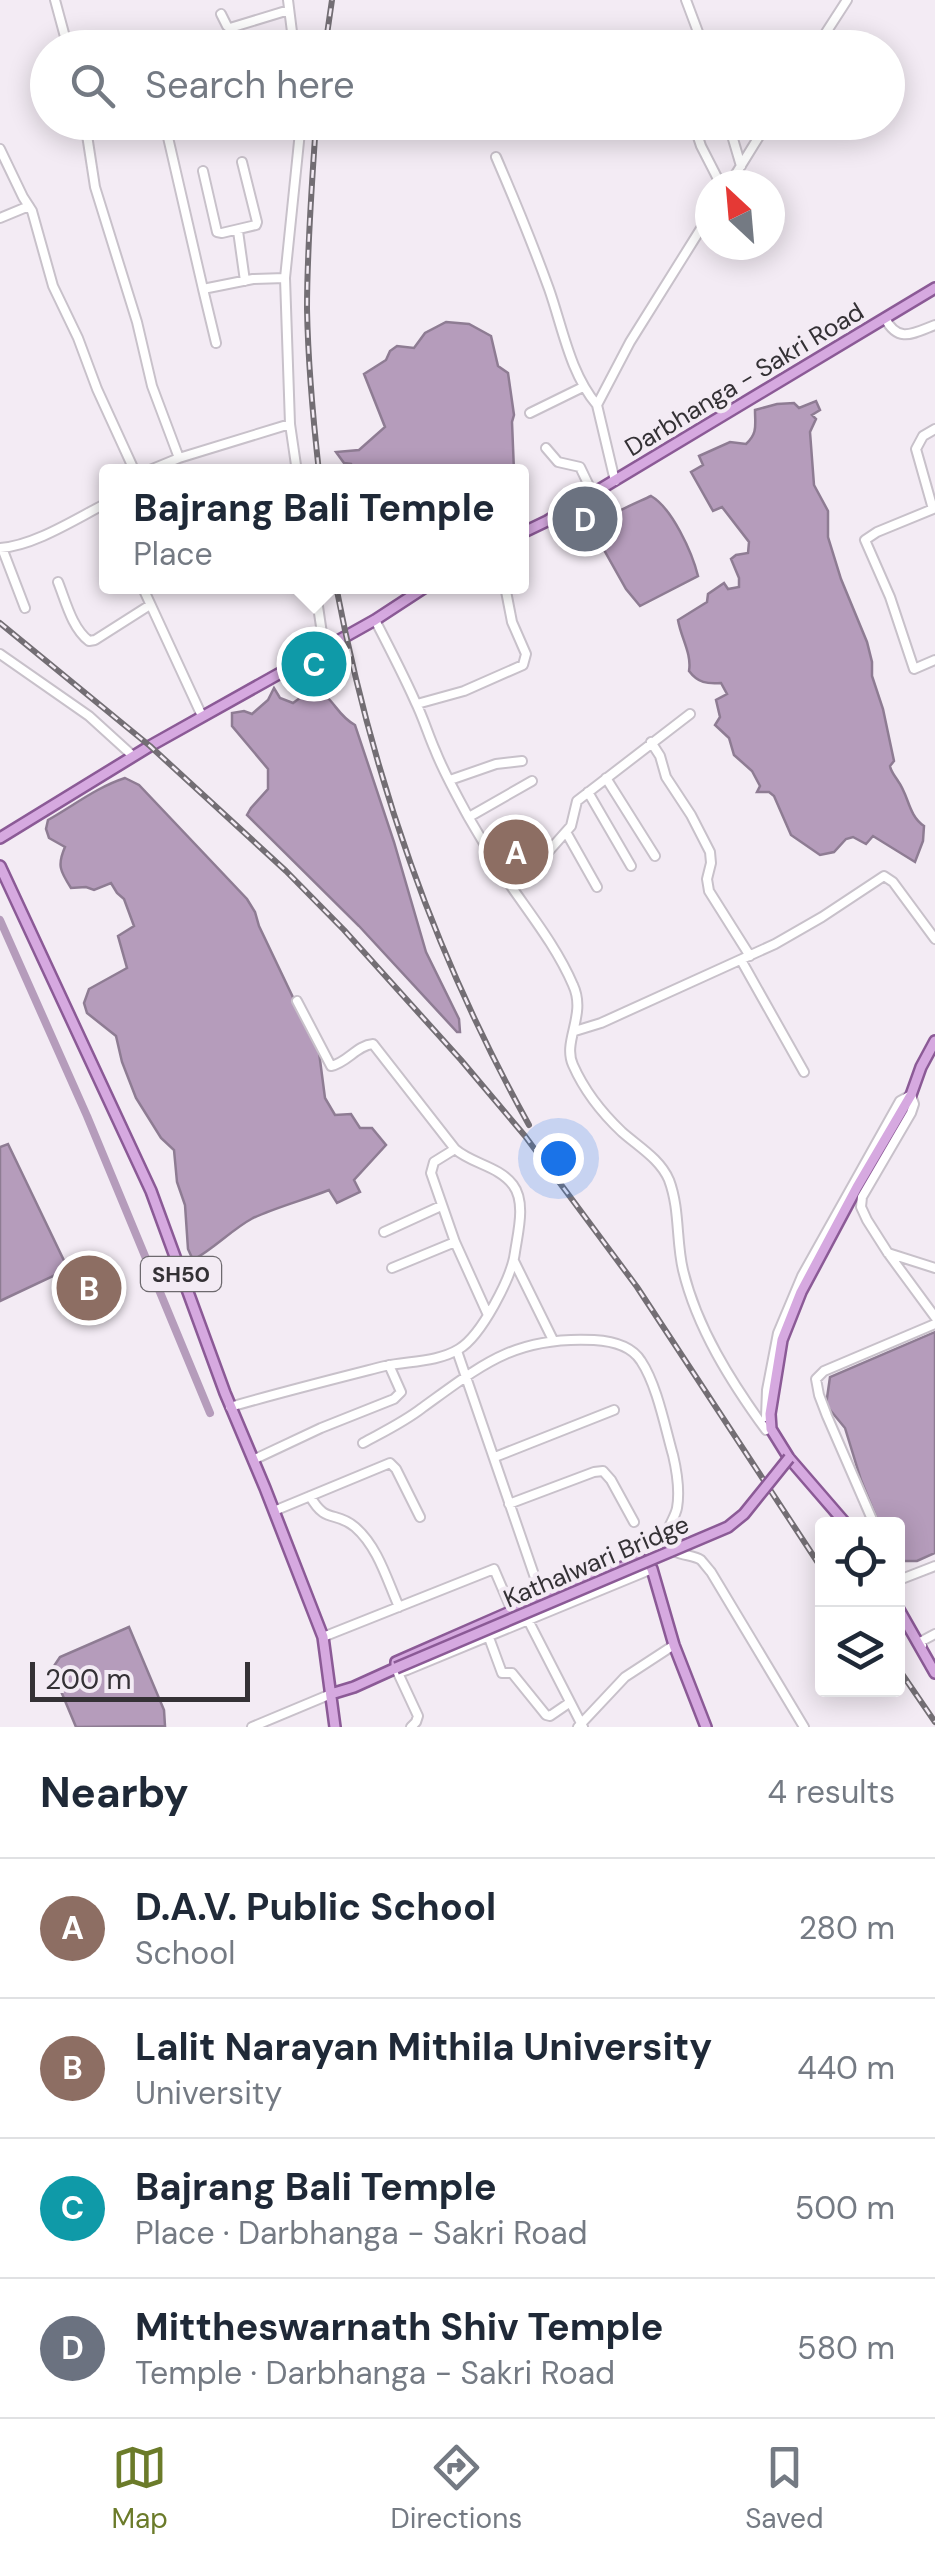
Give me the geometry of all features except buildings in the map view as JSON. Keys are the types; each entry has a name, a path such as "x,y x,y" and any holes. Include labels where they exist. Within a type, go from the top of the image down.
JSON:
{"main road":[{"name":"Darbhanga - Sakri Road","path":"529,530 935,288"},
{"path":"0,838 133,756 415,594"},
{"name":"SH50","path":"0,866 151,1192 230,1407 322,1637 331,1694"},
{"path":"840,1517 773,1435 770,1422 782,1340 801,1292 911,1094 935,1041"},
{"name":"Kathalwari Bridge","path":"397,1670 728,1526 744,1514 789,1458"},
{"path":"335,1727 331,1694 397,1670 396,1662 636,1560 645,1561 652,1570 702,1726"},
{"path":"905,1620 935,1674"}],"street":[{"path":"55,0 63,30"},
{"path":"686,0 697,30"},
{"path":"827,30 846,0"},
{"path":"222,14 229,28 289,5 292,30"},
{"path":"87,140 95,186 137,322 152,386 179,458"},
{"path":"169,140 216,343"},
{"path":"296,464 290,424 285,278 300,140"},
{"path":"698,140 712,170"},
{"path":"733,140 741,166"},
{"path":"738,170 757,140"},
{"path":"0,149 34,215 53,286 131,464"},
{"path":"496,158 532,243 583,388 597,405 614,481"},
{"path":"203,171 217,232 254,228 257,224 242,162"},
{"path":"0,218 29,206"},
{"path":"238,231 245,281"},
{"path":"597,405 647,313 695,238"},
{"path":"203,289 285,278"},
{"path":"885,318 897,333 914,335 935,326"},
{"path":"530,413 583,388"},
{"path":"165,464 290,424"},
{"path":"935,430 922,436 916,449 934,511 865,540 890,597 914,669 935,660"},
{"path":"546,448 558,462 580,467 593,494"},
{"path":"25,608 1,548 23,543 99,509"},
{"path":"58,582 75,624 88,641 150,604"},
{"path":"146,594 202,716"},
{"path":"316,594 324,647"},
{"path":"416,704 464,691 522,666 526,654 512,622 506,594"},
{"path":"375,620 469,818 573,983 578,1008 570,1042 574,1068 610,1120 648,1153 668,1178 683,1270 697,1311 720,1360 766,1430 778,1333 802,1276 900,1101 911,1094 911,1113 860,1202 862,1212 935,1321 816,1379 827,1416 871,1517"},
{"path":"0,654 89,716 133,756"},
{"path":"511,886 540,862 566,832 574,820 574,804 690,714"},
{"path":"652,742 666,777 710,852 708,891 804,1072"},
{"path":"450,780 496,764 522,761"},
{"path":"606,778 655,856"},
{"path":"469,818 532,781"},
{"path":"588,792 631,866"},
{"path":"566,832 597,888"},
{"path":"575,1031 746,958 822,918 884,876 893,882 935,940"},
{"path":"230,1407 458,1350 476,1336 514,1261 520,1224 516,1190 498,1172 455,1150 373,1044 367,1044 336,1066 329,1065 296,1001"},
{"path":"455,1150 431,1165 431,1174 488,1315"},
{"path":"384,1232 441,1206"},
{"path":"392,1268 456,1242"},
{"path":"888,1253 935,1268"},
{"path":"514,1261 553,1340"},
{"path":"363,1443 420,1410 498,1356 553,1340 606,1340 624,1346 641,1360 664,1422 677,1474 676,1509 668,1544 702,1561 804,1727"},
{"path":"458,1350 542,1598"},
{"path":"253,1460 394,1399 401,1392 390,1366"},
{"path":"495,1457 614,1410"},
{"path":"274,1511 390,1463 420,1518"},
{"path":"509,1504 603,1471 612,1480 634,1522"},
{"path":"310,1496 320,1513 345,1521 363,1536 382,1566 399,1607"},
{"path":"905,1578 935,1566"},
{"path":"322,1637 494,1569 512,1611"},
{"path":"410,1727 418,1716 397,1670 652,1570"},
{"path":"528,1620 580,1726 625,1677 674,1644"},
{"path":"935,1634 920,1642 935,1666"},
{"path":"488,1636 502,1673 512,1673 546,1714 550,1716 569,1703"},
{"path":"252,1727 331,1694"}],"shaded area":[{"path":"446,322 469,324 491,336 498,366 508,373 514,415 514,464 351,464 344,463 336,452 359,450 385,427 364,374 386,360 397,346 414,348 425,333"},
{"path":"816,401 820,410 812,415 816,419 810,432 814,485 828,511 828,537 867,642 894,761 890,766 924,826 915,862 873,836 866,844 853,837 846,839 834,852 820,855 791,835 774,796 757,792 760,786 752,771 734,755 729,738 715,725 720,717 716,700 727,694 721,683 703,682 689,671 688,652 678,620 707,602 708,594 724,583 728,589 739,587 731,559 748,553 749,542 722,507 713,511 691,472 703,465 699,456 730,442 746,444 754,432 755,410 794,403 799,408"},
{"path":"651,496 680,532 698,576 640,606 594,532 612,515"},
{"path":"308,687 323,694 355,725 426,952 459,1019 460,1032 247,815 268,789 268,769 232,726 232,713 252,714 268,700 274,688 280,698 293,703"},
{"path":"125,778 139,785 247,899 319,1052 325,1098 335,1115 351,1114 360,1128 372,1128 386,1145 354,1180 360,1192 337,1203 329,1190 262,1214 193,1260 188,1249 185,1205 177,1182 174,1150 161,1138 136,1098 116,1036 87,1013 84,1003 89,989 127,968 118,936 134,926 124,899 111,883 94,890 71,888 61,868 65,847 49,838 46,829 48,820"},
{"path":"8,1144 68,1269 0,1301 0,1147"},
{"path":"935,1332 935,1553 917,1561 905,1561 905,1517 876,1517 845,1428 826,1405 830,1377"},
{"path":"129,1627 164,1710 165,1726 76,1727 54,1666 60,1657"}],"waterway":[{"path":"0,920 87,1116 210,1413"}],"railway":[{"path":"328,30 332,0"},
{"path":"315,140 307,309 318,464"},
{"path":"338,594 368,728 411,864 464,996 529,1125"},
{"path":"0,623 150,746 286,871 461,1060 525,1136 637,1287 815,1558"},
{"path":"905,1678 935,1722"}],"place":[{"name":"Mittheswarnath Shiv Temple","path":"585,519"},
{"name":"Bajrang Bali Temple","path":"314,664"},
{"name":"D.A.V. Public School","path":"516,852"},
{"name":"Lalit Narayan Mithila University","path":"89,1288"}]}
